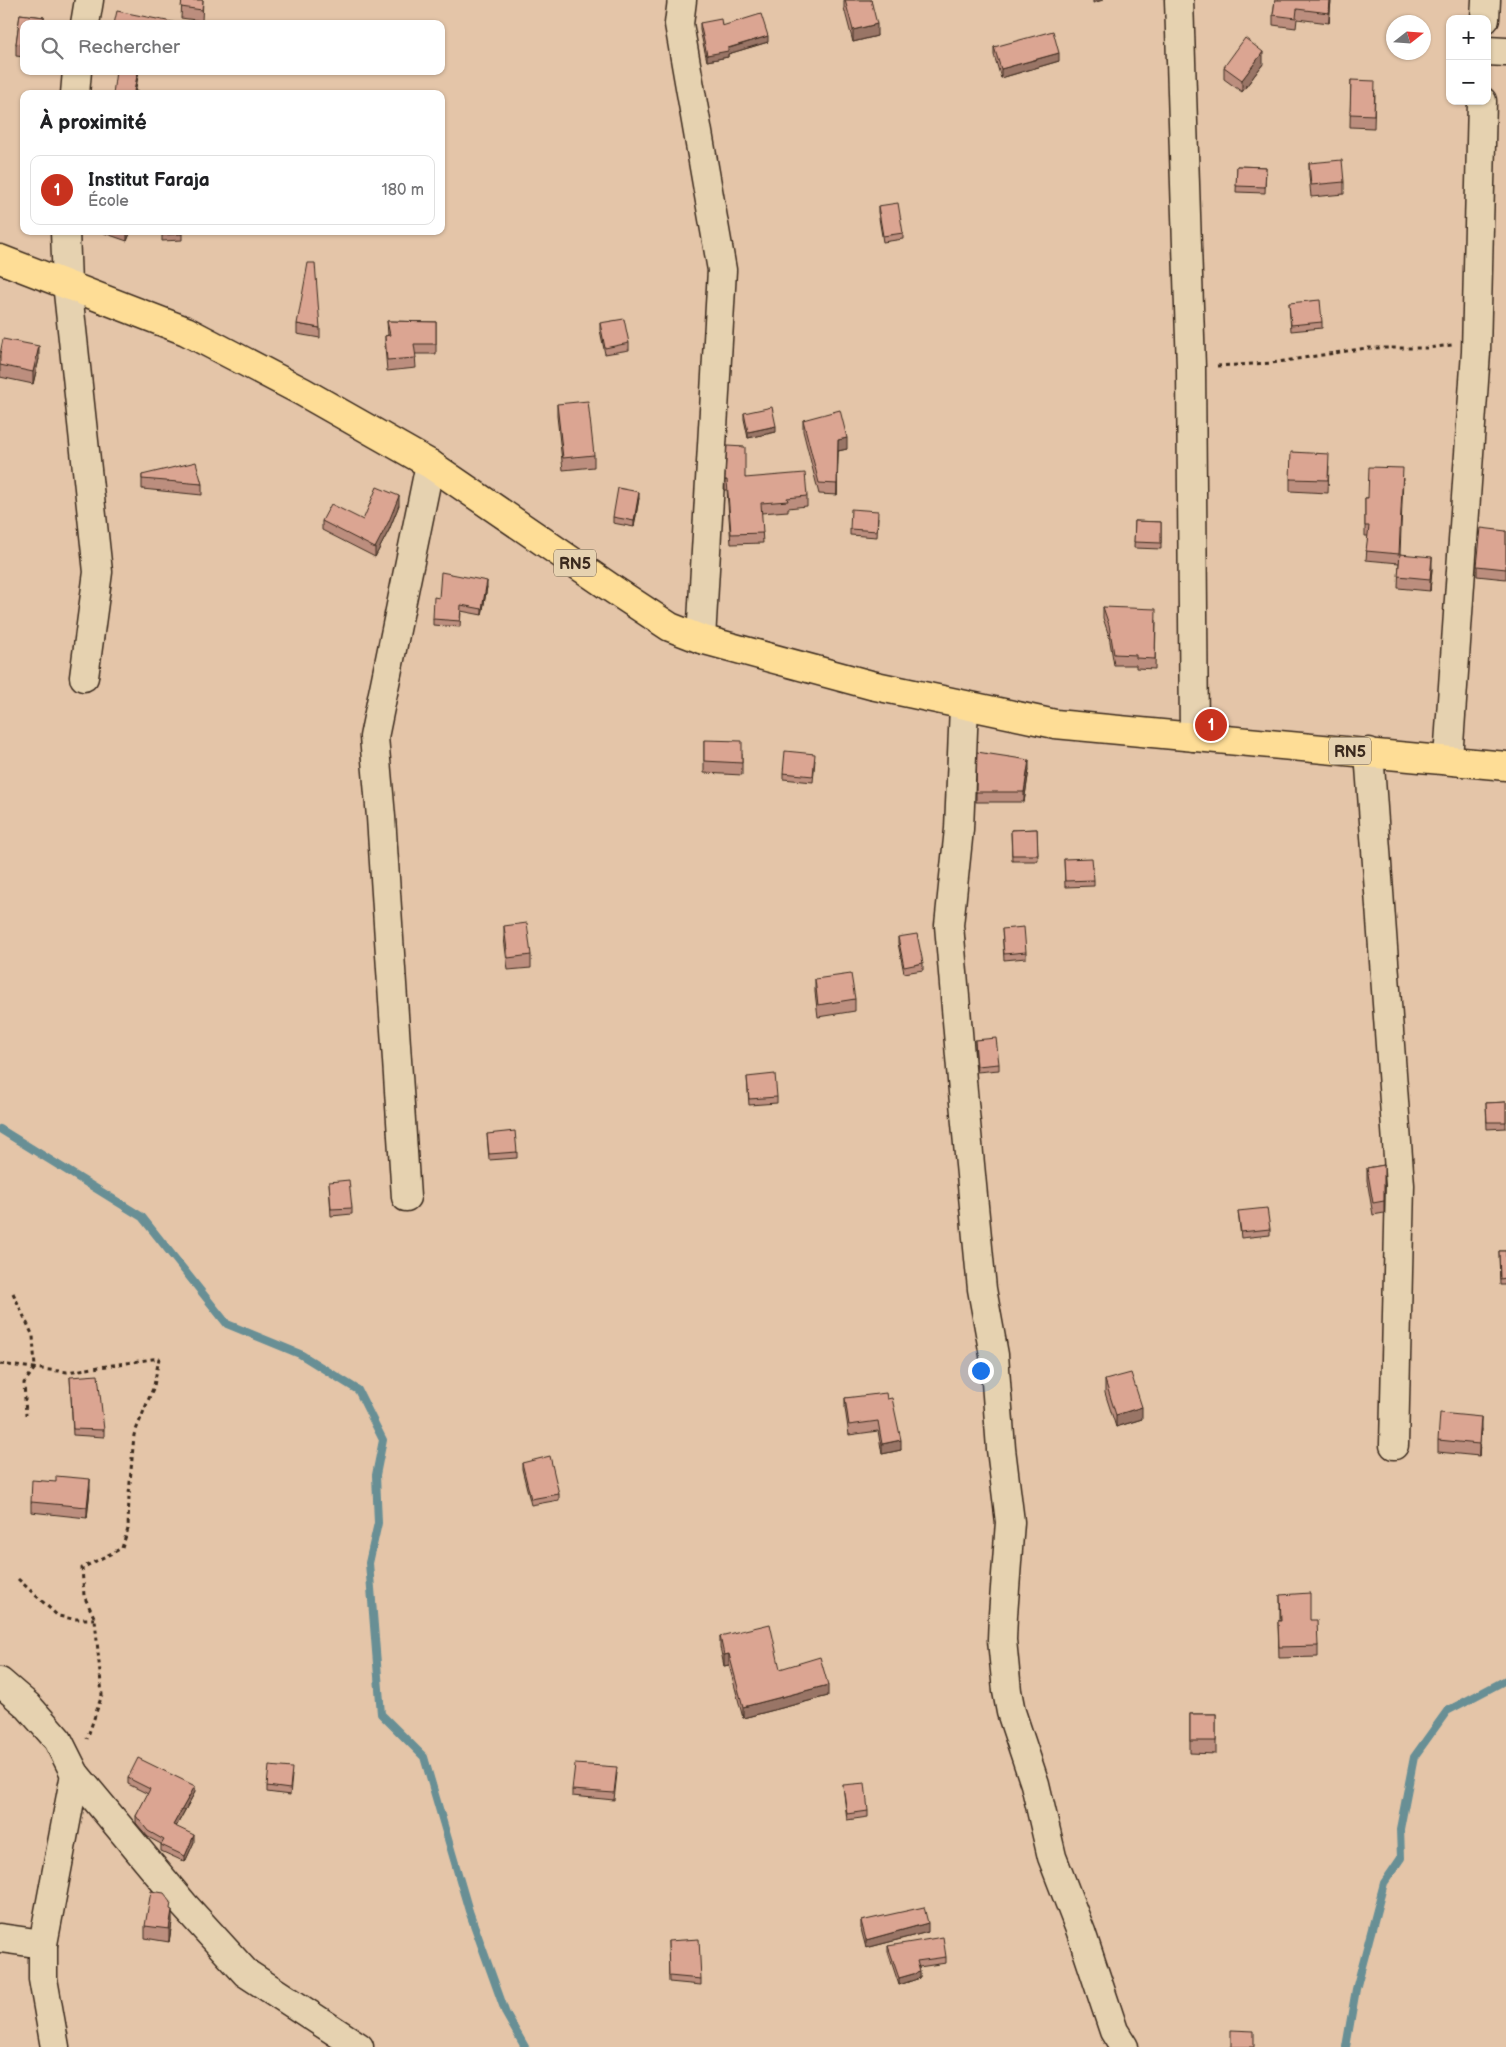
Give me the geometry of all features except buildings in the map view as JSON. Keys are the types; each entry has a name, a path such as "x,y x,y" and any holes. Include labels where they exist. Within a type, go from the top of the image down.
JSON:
{"highway":[{"name":"RN5","path":"0,259 186,331 303,392 430,464 670,627 701,639 871,685 1055,724 1448,759 1506,766"}],"street":[{"path":"86,20 89,0"},
{"path":"682,0 679,24 722,270 701,639"},
{"path":"1179,0 1191,368 1194,737"},
{"path":"1485,15 1486,0"},
{"path":"1491,51 1506,52"},
{"path":"75,90 77,75"},
{"path":"1448,759 1476,352 1482,105"},
{"path":"65,235 67,284 98,572 84,677"},
{"path":"406,1197 374,737 430,464"},
{"path":"964,706 959,829 950,925 963,1092 982,1289 994,1355 1001,1449 1010,1522 1002,1614 1002,1640 1007,1691 1011,1712 1035,1784 1052,1857 1081,1932 1114,2031 1124,2047"},
{"path":"1368,752 1400,1185 1394,1445"},
{"path":"0,1682 28,1706 58,1740 75,1774 184,1905 246,1973 359,2047"},
{"path":"55,2047 43,1979 43,1944 75,1774"},
{"path":"0,1938 43,1944"}],"path":[{"path":"1191,368 1272,363 1366,348 1427,348 1451,345 1464,346 1476,352"},
{"path":"13,1293 33,1336 35,1368 24,1383 26,1415"},
{"path":"0,1364 66,1372 159,1358 154,1386 134,1434 128,1494 128,1529 122,1548 82,1568 84,1596 94,1619 102,1695 75,1774"},
{"path":"18,1579 58,1616 72,1619 94,1619"}],"waterway":[{"path":"0,1129 142,1217 227,1324 300,1354 358,1390 383,1440 376,1475 378,1523 369,1563 381,1714 424,1757 469,1911 506,2014 525,2047"},
{"path":"1346,2047 1356,1989 1384,1883 1401,1858 1400,1829 1414,1757 1447,1711 1506,1680"}],"place":[{"name":"Institut Faraja","path":"1211,725"}]}
